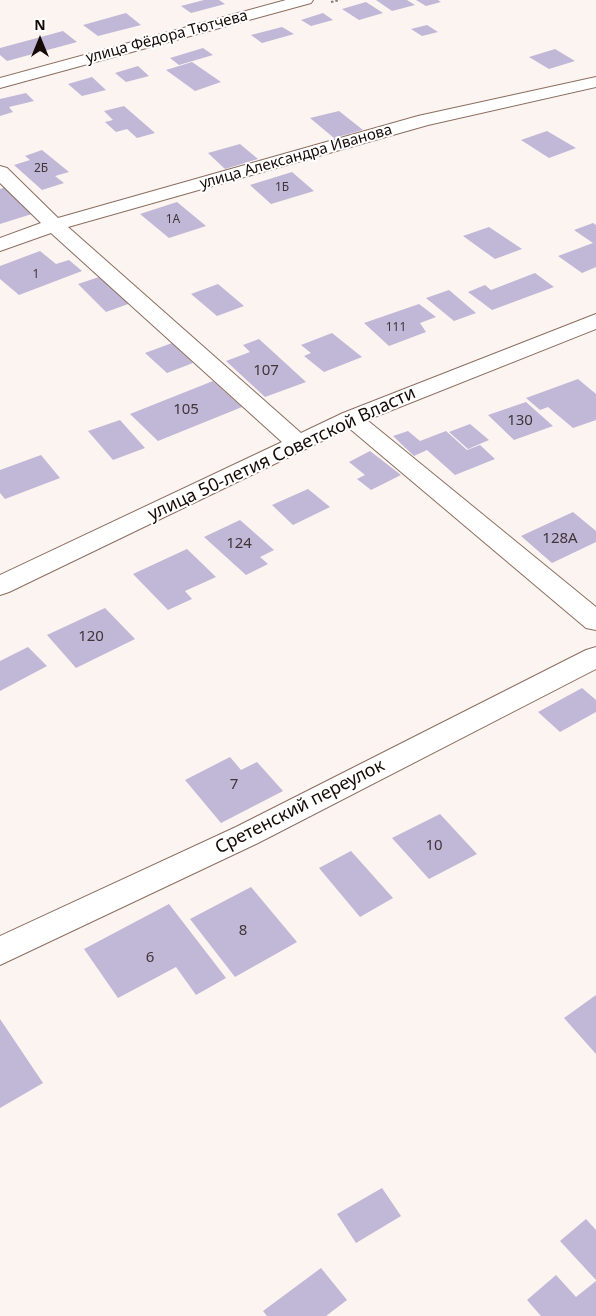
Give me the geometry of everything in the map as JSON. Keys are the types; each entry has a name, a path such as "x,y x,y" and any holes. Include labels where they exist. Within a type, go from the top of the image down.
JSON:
{"street":[{"name":"улица Фёдора Тютчева","path":"0,83 305,0"},
{"name":"улица Александра Иванова","path":"0,245 54,225 424,120 596,82"},
{"path":"0,172 54,225 298,443"},
{"name":"улица 50-летия Советской Власти","path":"0,586 351,418 596,321"},
{"path":"351,418 596,621"},
{"name":"Сретенский переулок","path":"0,950 247,835 596,658"}],"building":[{"path":"204,0 219,0 225,4 191,13 181,6"},
{"path":"376,0 407,0 415,5 392,11"},
{"path":"416,0 438,0 441,2 426,6"},
{"path":"366,2 383,13 359,20 342,9"},
{"path":"126,13 141,25 98,36 83,25"},
{"path":"323,13 333,20 311,26 301,20"},
{"path":"427,25 438,32 422,36 411,29"},
{"path":"282,27 294,34 262,43 251,35"},
{"path":"63,31 77,42 7,61 0,55 0,48"},
{"path":"203,48 213,55 179,65 170,58"},
{"path":"555,49 575,61 549,69 529,57"},
{"path":"192,62 221,82 195,91 166,70"},
{"path":"138,66 149,76 126,82 115,73"},
{"path":"92,77 106,90 82,96 68,84"},
{"path":"26,93 34,101 9,107 13,112 0,116 0,99"},
{"path":"124,106 155,133 137,138 127,129 116,132 105,122 113,120 104,111"},
{"path":"339,111 363,130 334,138 310,118"},
{"path":"547,131 576,148 549,158 521,140"},
{"path":"240,144 258,159 225,169 208,153"},
{"path":"42,150 69,172 55,176 64,183 42,190 14,165 30,160 25,156"},
{"path":"292,172 314,191 271,204 250,185"},
{"path":"6,187 35,213 0,224 0,189"},
{"path":"177,202 206,226 169,238 140,214"},
{"path":"593,223 596,225 596,267 582,273 558,256 593,243 574,230"},
{"path":"489,227 522,249 495,259 463,236"},
{"path":"40,251 56,264 69,260 82,271 19,295 0,279 0,266"},
{"path":"535,273 554,287 492,310 468,292 485,285 491,290"},
{"path":"102,276 131,303 106,312 78,284"},
{"path":"218,284 244,306 217,316 191,294"},
{"path":"449,290 476,313 454,321 426,298"},
{"path":"419,304 436,317 420,323 426,332 389,346 364,323"},
{"path":"332,333 362,357 324,372 304,356 311,353 301,345"},
{"path":"259,339 306,382 265,397 226,361 250,352 243,345"},
{"path":"172,343 193,363 167,373 145,353"},
{"path":"578,379 596,394 596,420 573,428 548,407 540,410 526,398"},
{"path":"213,381 242,407 158,441 130,414"},
{"path":"526,402 553,426 514,440 488,415"},
{"path":"120,420 145,448 113,460 88,431"},
{"path":"470,424 489,440 468,449 449,432"},
{"path":"408,431 420,441 446,431 467,450 480,445 495,459 455,475 427,450 414,456 393,436"},
{"path":"370,451 401,475 371,490 357,479 365,475 349,462"},
{"path":"41,455 60,478 5,499 0,493 0,470"},
{"path":"308,489 330,507 293,525 272,505"},
{"path":"573,512 596,531 596,542 552,563 521,536"},
{"path":"240,520 274,550 260,557 268,564 246,575 204,537"},
{"path":"187,549 216,577 185,591 192,599 168,610 133,574"},
{"path":"105,608 135,639 76,668 47,635"},
{"path":"28,647 47,666 0,691 0,661"},
{"path":"582,688 596,700 596,712 560,732 538,712"},
{"path":"230,757 241,770 257,762 283,791 221,823 185,780"},
{"path":"440,814 477,854 429,879 392,838"},
{"path":"351,851 393,898 360,917 319,868"},
{"path":"251,887 297,942 235,977 190,919"},
{"path":"169,904 226,978 196,995 176,967 118,998 84,949"},
{"path":"596,995 596,1054 564,1018"},
{"path":"0,1019 43,1083 0,1108"},
{"path":"382,1188 401,1216 356,1243 337,1214"},
{"path":"586,1219 596,1230 596,1280 560,1241"},
{"path":"321,1268 347,1300 326,1316 267,1316 263,1311"},
{"path":"556,1275 576,1297 596,1281 596,1316 541,1316 527,1300"}]}
